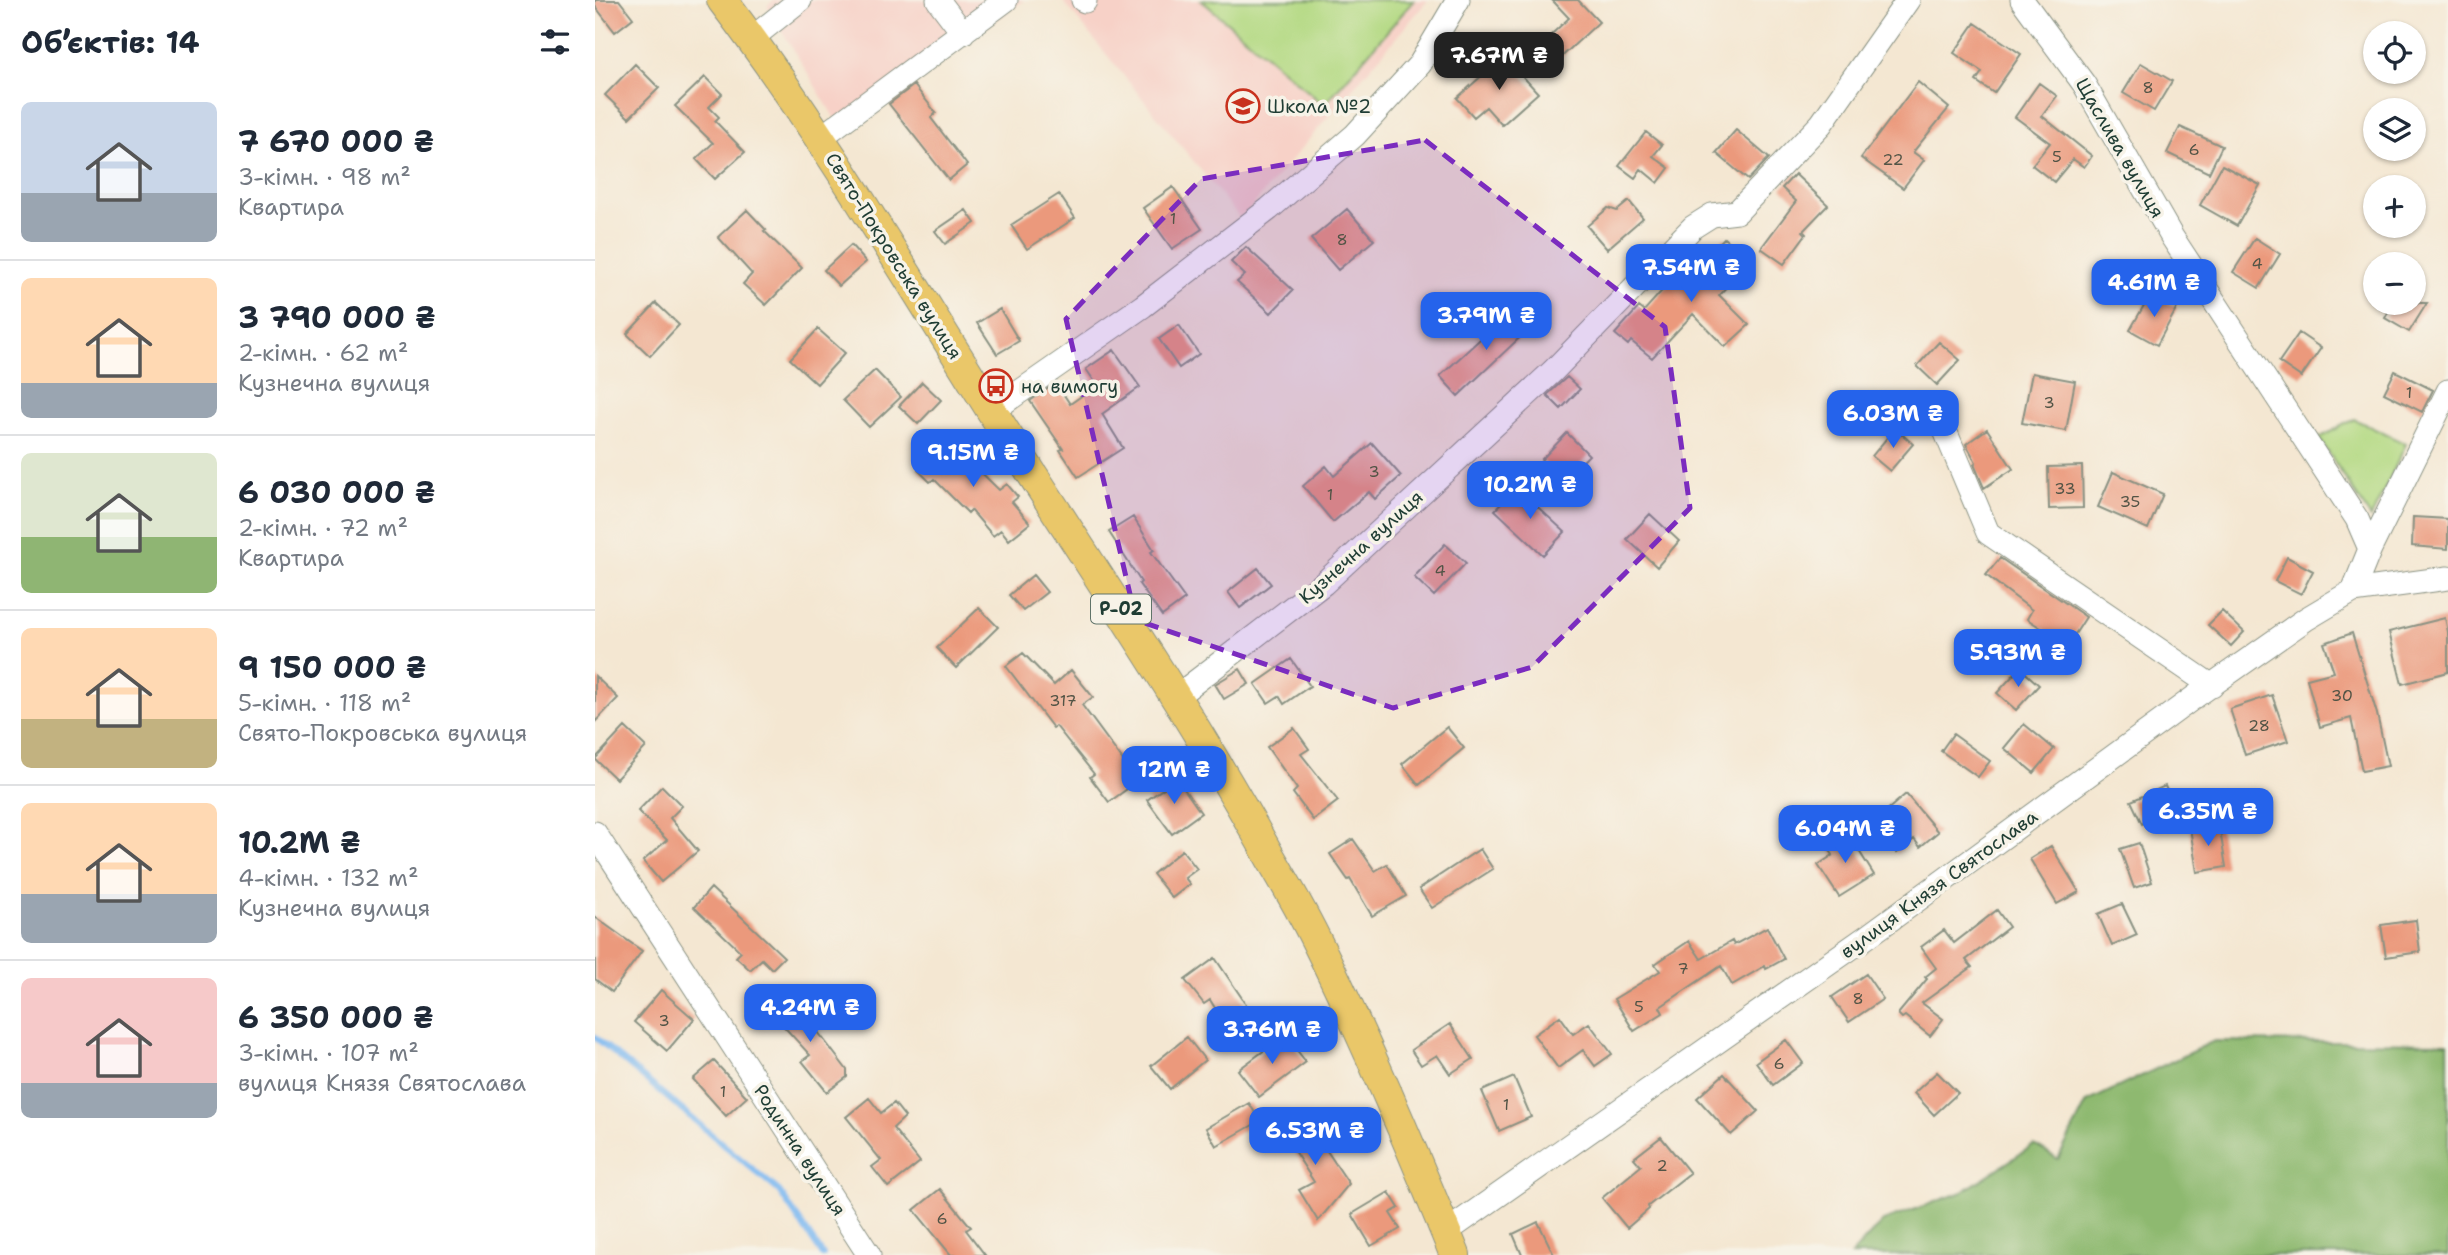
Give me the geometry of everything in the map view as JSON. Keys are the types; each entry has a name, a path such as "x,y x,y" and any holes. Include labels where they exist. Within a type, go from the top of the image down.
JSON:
{"main road":[{"name":"Свято-Покровська вулиця","path":"722,0 820,138 992,411 1177,696 1316,939 1451,1243"}],"street":[{"path":"751,39 800,0"},
{"path":"938,0 963,33"},
{"path":"820,138 1006,0"},
{"path":"992,411 1143,306 1269,209 1355,135 1420,64 1458,0"},
{"name":"Кузнечна вулиця","path":"1177,696 1323,584 1553,372 1693,228 1713,215 1737,212 1821,124 1908,0"},
{"name":"Щаслива вулиця","path":"2022,0 2084,84 2172,237 2357,519 2370,549"},
{"path":"2353,591 2370,549 2448,391"},
{"path":"1946,433 1988,533 2212,685"},
{"name":"вулиця Князя Святослава","path":"1451,1243 1868,936 2306,619 2353,591 2448,578"},
{"name":"Родинна вулиця","path":"595,833 869,1255"}],"highlighted area":[{"path":"1425,140 1665,327 1690,508 1532,667 1393,708 1136,620 1066,319 1201,179"}],"shaded area":[{"path":"774,0 1024,0 843,132 767,6"},
{"name":"Школа №2","path":"1062,0 1428,0 1247,212 1239,217"}],"green space":[{"path":"1201,0 1414,0 1324,105"},
{"path":"2354,419 2406,444 2371,518 2319,438"},
{"path":"2214,1041 2448,1043 2448,1255 1851,1255 1883,1221 1962,1192 2034,1145 2058,1159 2087,1102"}],"building":[{"path":"595,0 619,0 633,18 615,32 595,6"},
{"path":"1552,0 1578,0 1599,22 1556,62 1540,45 1569,18"},
{"path":"1975,23 2021,54 1994,93 1976,81 1982,72 1954,53"},
{"path":"1504,56 1538,93 1502,125 1486,107 1474,117 1457,98"},
{"path":"2141,63 2172,81 2154,111 2123,93"},
{"path":"635,64 659,88 629,118 605,95"},
{"path":"705,77 722,94 709,107 719,117 715,121 745,152 715,179 696,159 713,143 675,106"},
{"path":"1918,82 1949,108 1913,152 1924,160 1903,188 1861,158"},
{"path":"2039,83 2057,96 2042,116 2092,156 2084,167 2073,159 2054,182 2032,165 2050,143 2015,117"},
{"path":"914,85 936,113 931,118 967,165 949,180 889,104"},
{"path":"2180,127 2222,146 2209,173 2167,153"},
{"path":"1736,130 1769,158 1748,180 1716,153"},
{"path":"1646,132 1662,145 1653,156 1669,168 1658,183 1641,169 1635,178 1619,166"},
{"path":"2222,165 2260,185 2237,226 2200,205"},
{"path":"1795,174 1828,205 1803,231 1806,234 1784,264 1761,248 1796,201 1782,188"},
{"path":"1173,187 1202,229 1172,249 1143,208"},
{"path":"1059,194 1075,218 1027,249 1011,225"},
{"path":"1629,201 1643,218 1607,249 1587,226 1608,208 1617,211"},
{"path":"1347,209 1374,240 1338,270 1311,239"},
{"path":"747,210 766,230 764,231 802,268 766,305 743,284 752,274 718,237"},
{"path":"966,210 975,223 945,244 935,231"},
{"path":"1724,238 1750,261 1719,295 1749,325 1725,347 1693,314 1652,358 1631,341 1628,345 1615,334 1639,307 1644,311 1678,273 1686,280"},
{"path":"2255,238 2280,254 2259,288 2233,272"},
{"path":"851,245 866,262 839,286 824,270"},
{"path":"1246,247 1293,290 1271,313 1237,282 1245,275 1231,262"},
{"path":"2151,293 2177,308 2157,345 2130,330"},
{"path":"656,303 679,325 650,356 627,334"},
{"path":"1515,307 1532,326 1458,396 1440,376"},
{"path":"1000,309 1019,341 997,354 977,323"},
{"path":"2387,315 2420,315 2409,332 2385,318"},
{"path":"1179,325 1199,354 1179,368 1159,339"},
{"path":"818,329 845,353 817,384 790,359"},
{"path":"2299,333 2321,348 2301,377 2279,362"},
{"path":"1939,342 1960,360 1937,385 1917,366"},
{"path":"1114,350 1140,387 1102,414 1123,448 1078,477 1060,450 1063,449 1030,401 1056,383 1070,404 1097,385 1086,369"},
{"path":"875,370 901,397 869,427 843,400"},
{"path":"2395,371 2433,390 2422,412 2384,393"},
{"path":"2032,373 2075,381 2066,431 2022,423"},
{"path":"1567,377 1580,389 1561,409 1547,395"},
{"path":"922,382 941,400 918,424 899,406"},
{"path":"1895,428 1913,444 1890,471 1872,456"},
{"path":"1987,429 2013,469 1984,488 1974,464 1976,462 1966,444"},
{"path":"1567,433 1589,455 1564,481 1541,460"},
{"path":"942,434 999,490 1007,484 1018,497 1012,502 1030,523 1009,540 1001,530 993,536 971,510 968,513 934,479 930,482 918,470 927,462 921,455"},
{"path":"1372,443 1401,476 1375,499 1369,492 1333,522 1303,486 1326,466 1334,476"},
{"path":"2082,466 2083,508 2049,509 2048,467"},
{"path":"2113,472 2163,494 2148,529 2098,507"},
{"path":"1517,488 1565,532 1543,555 1495,510"},
{"path":"1650,514 1679,541 1657,567 1627,539"},
{"path":"1133,517 1154,550 1151,552 1185,599 1162,616 1139,584 1141,582 1109,532"},
{"path":"2413,517 2448,519 2448,549 2412,546"},
{"path":"1445,544 1466,563 1434,596 1414,577"},
{"path":"2287,557 2313,571 2301,594 2275,581"},
{"path":"2000,558 2086,617 2068,645 2027,619 2032,610 1986,575"},
{"path":"1258,568 1271,584 1240,608 1228,592"},
{"path":"1033,575 1047,592 1023,611 1009,595"},
{"path":"979,608 998,627 956,668 937,648"},
{"path":"2222,611 2244,632 2231,646 2208,625"},
{"path":"2445,618 2448,632 2448,672 2402,684 2389,632"},
{"path":"2352,633 2377,714 2388,766 2362,771 2351,718 2320,727 2307,679 2334,672 2324,643"},
{"path":"1023,653 1054,685 1071,670 1093,697 1082,705 1138,781 1109,802 1090,777 1094,774 1056,726 1053,728 1006,666"},
{"path":"1291,659 1310,686 1284,704 1279,696 1268,703 1255,684"},
{"path":"2020,668 2039,685 2016,710 1997,693"},
{"path":"1240,669 1249,684 1224,699 1215,684"},
{"path":"595,676 618,698 595,722"},
{"path":"2272,695 2288,741 2245,755 2230,709"},
{"path":"2024,724 2054,749 2034,773 2004,748"},
{"path":"625,727 646,747 616,779 595,759"},
{"path":"1447,727 1464,748 1419,785 1402,764"},
{"path":"1294,728 1309,749 1301,754 1338,801 1313,820 1293,793 1297,789 1267,747"},
{"path":"1953,734 1990,761 1978,777 1941,751"},
{"path":"1177,779 1201,813 1172,834 1147,800"},
{"path":"662,786 682,806 670,818 698,851 661,882 643,861 667,840 638,811"},
{"path":"2165,786 2175,809 2142,824 2131,801"},
{"path":"1906,794 1938,832 1920,847 1914,839 1897,853 1878,832 1893,819 1886,811"},
{"path":"2219,824 2226,867 2197,872 2190,828"},
{"path":"1846,830 1874,875 1839,897 1818,865 1833,855 1825,843"},
{"path":"1353,839 1375,871 1387,864 1406,896 1372,916 1350,879 1348,880 1330,854"},
{"path":"2139,843 2152,882 2134,888 2120,849"},
{"path":"2051,846 2079,892 2057,904 2030,859"},
{"path":"1480,849 1493,869 1432,908 1419,889"},
{"path":"1182,850 1197,869 1185,878 1190,884 1172,898 1153,874"},
{"path":"711,888 784,957 772,969 762,959 750,970 736,957 741,952 694,907"},
{"path":"2122,904 2137,935 2112,946 2098,914"},
{"path":"1997,910 2009,927 1966,960 1972,967 1922,1003 1943,1019 1930,1036 1905,1016 1902,1018 1898,1014 1927,979 1925,977 1936,968 1921,947 1944,930 1954,943"},
{"path":"595,917 642,951 612,992 595,979"},
{"path":"2416,920 2420,952 2386,957 2381,925"},
{"path":"1767,927 1784,959 1766,969 1765,966 1732,985 1721,966 1660,1007 1663,1013 1634,1031 1614,999 1660,971 1655,964 1689,941 1701,959 1732,941 1734,945"},
{"path":"1215,958 1254,1016 1230,1032 1210,1000 1204,1004 1185,980"},
{"path":"1866,974 1883,999 1849,1022 1832,997"},
{"path":"661,990 694,1019 667,1051 634,1022"},
{"path":"784,993 847,1070 847,1077 827,1092 802,1061 810,1055 767,1008"},
{"path":"1560,1016 1573,1034 1589,1023 1612,1054 1595,1066 1583,1050 1558,1068 1534,1035"},
{"path":"1450,1024 1473,1059 1450,1074 1437,1055 1421,1065 1411,1050"},
{"path":"1285,1035 1306,1062 1259,1097 1238,1070"},
{"path":"1187,1037 1205,1060 1170,1089 1151,1066"},
{"path":"1786,1040 1803,1063 1773,1085 1756,1062"},
{"path":"714,1061 747,1097 726,1116 693,1079"},
{"path":"1937,1072 1958,1093 1934,1115 1914,1093"},
{"path":"1724,1074 1758,1111 1731,1135 1697,1098"},
{"path":"1514,1077 1531,1117 1499,1131 1482,1091"},
{"path":"869,1098 881,1113 894,1103 905,1117 893,1128 920,1162 888,1187 872,1167 881,1160 846,1117"},
{"path":"1249,1103 1260,1121 1216,1146 1206,1128"},
{"path":"1303,1115 1349,1184 1318,1221 1299,1190 1314,1182 1280,1129"},
{"path":"1661,1137 1690,1173 1648,1206 1649,1209 1627,1228 1602,1198 1641,1166 1634,1158"},
{"path":"940,1189 971,1227 966,1230 985,1255 951,1255 914,1210"},
{"path":"1389,1192 1399,1208 1390,1213 1400,1229 1371,1246 1352,1214"},
{"path":"1538,1222 1554,1255 1522,1255 1513,1234"}],"waterway":[{"path":"595,1037 779,1191 823,1255"}],"place":[{"name":"Школа №2","path":"1243,106"},
{"name":"на вимогу","path":"996,386"}]}
